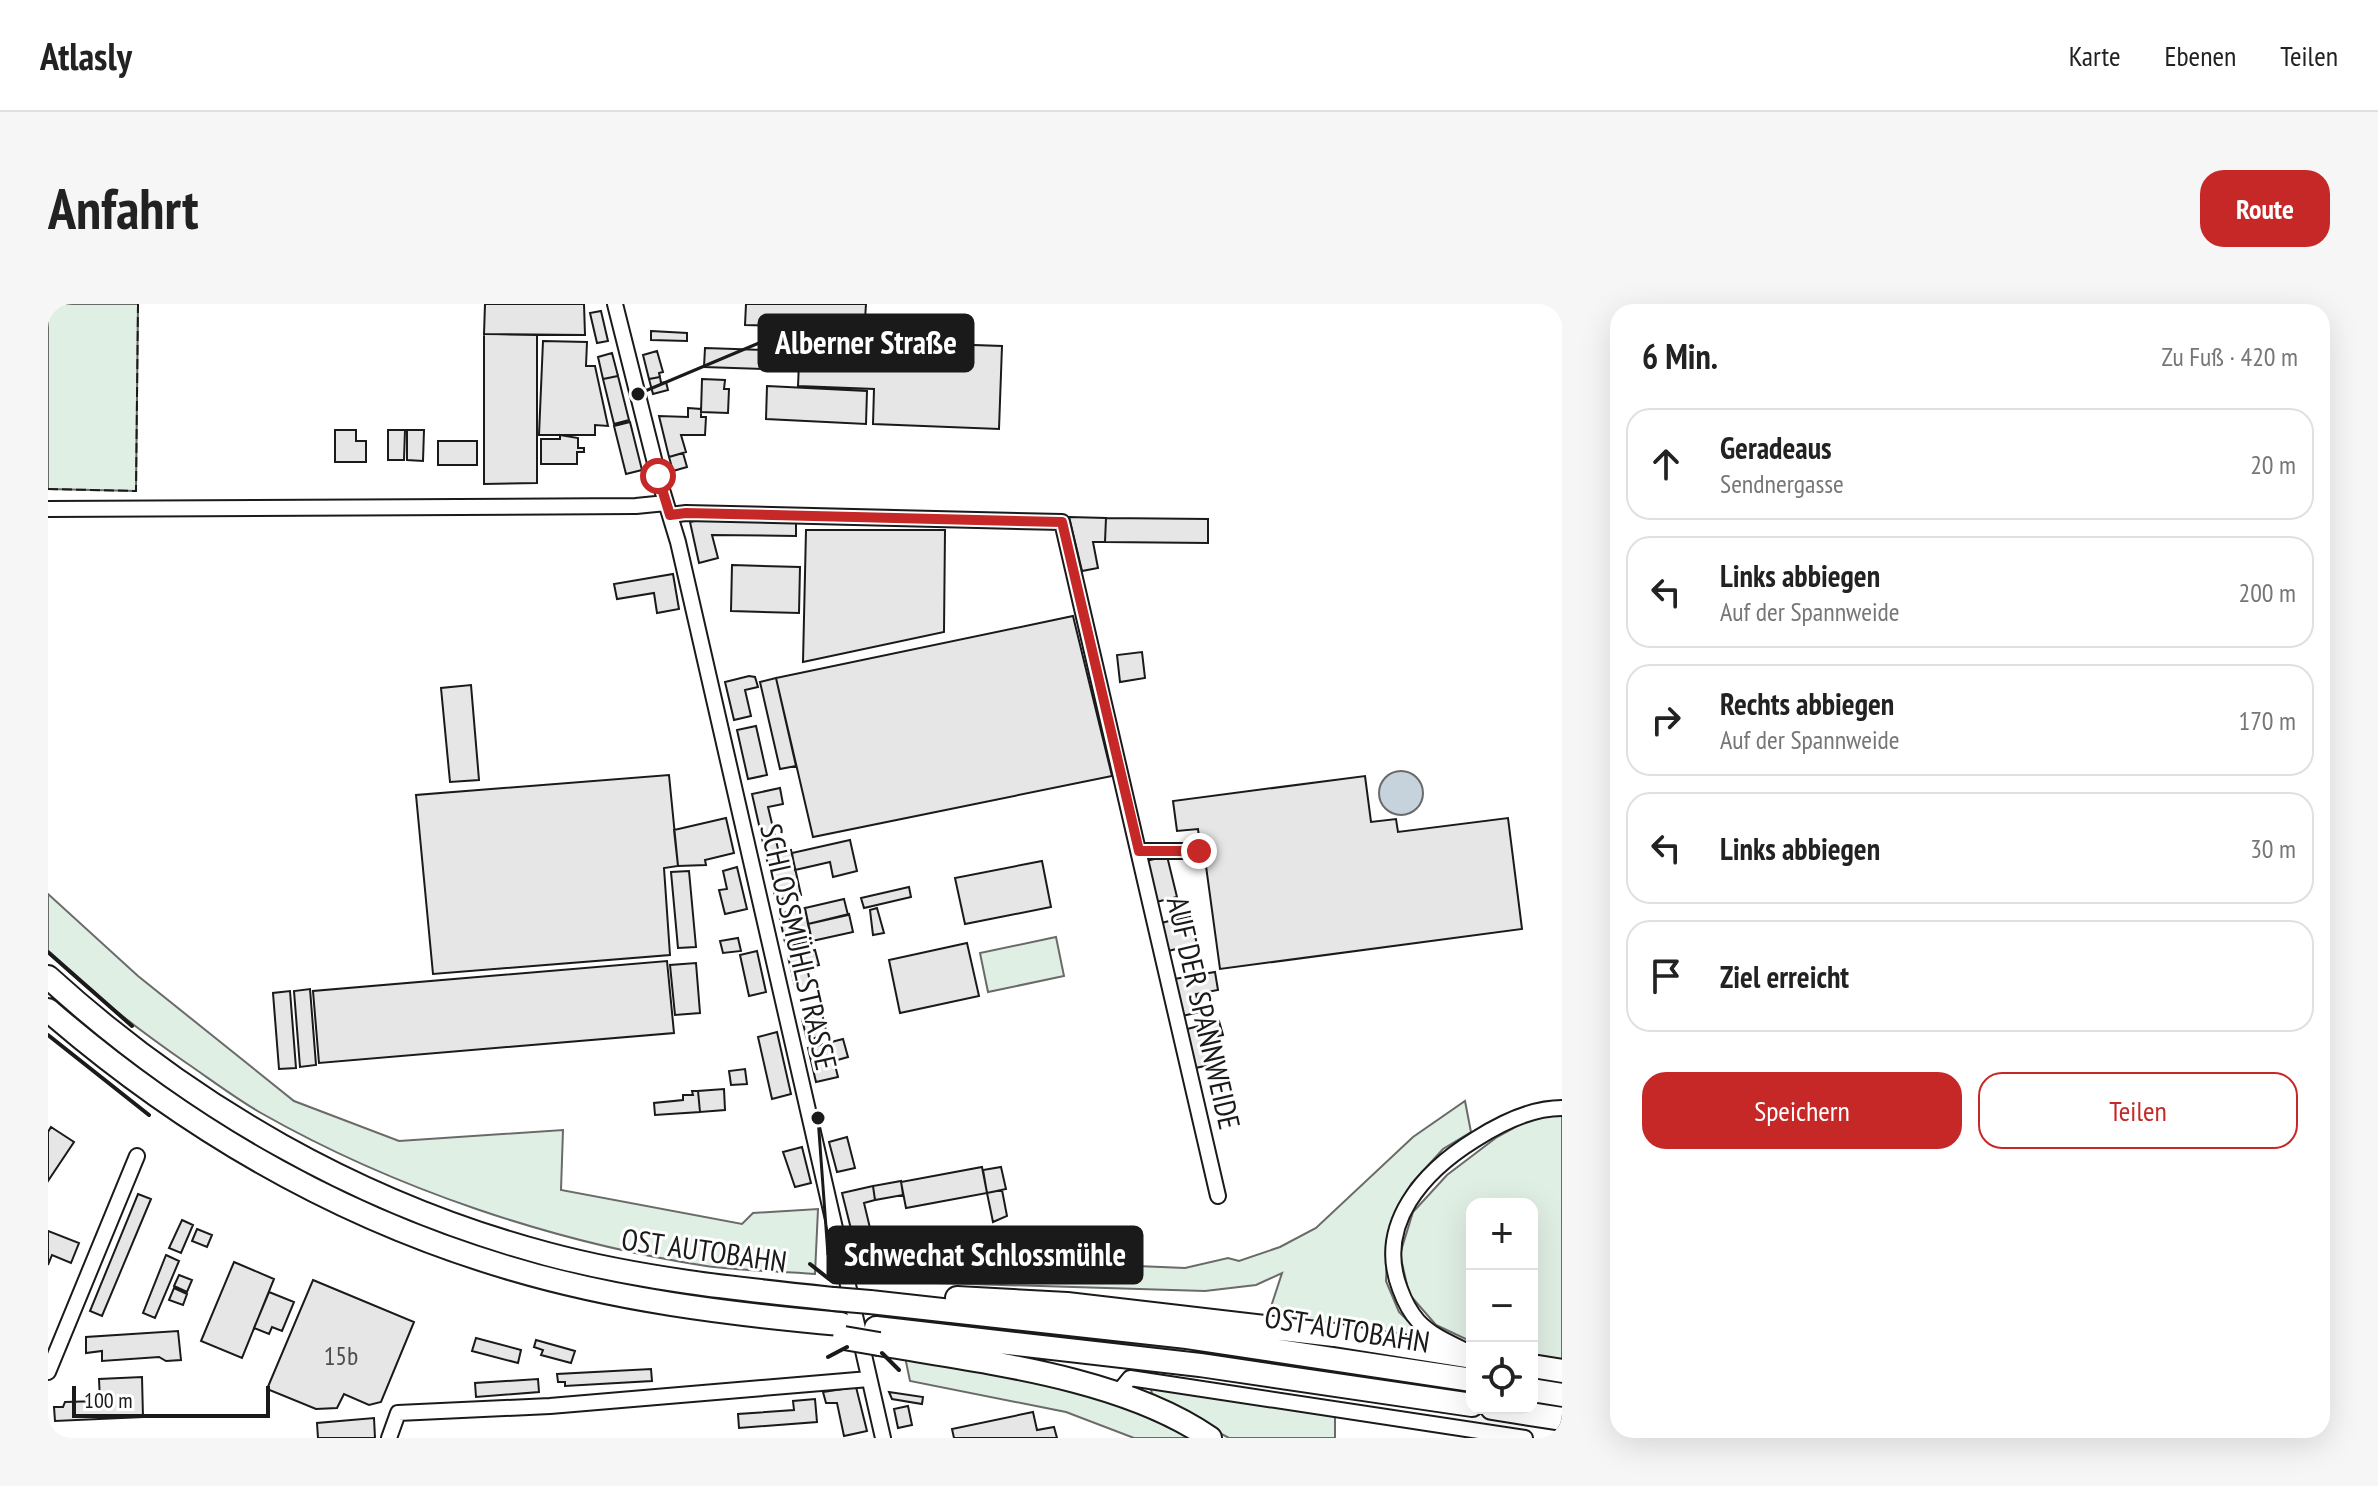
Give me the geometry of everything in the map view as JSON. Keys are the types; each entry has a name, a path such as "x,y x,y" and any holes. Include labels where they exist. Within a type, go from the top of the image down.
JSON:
{"highway":[{"name":"OST AUTOBAHN","path":"48,977 125,1043 230,1117 316,1165 406,1206 495,1238 603,1267 686,1281 1187,1337 1466,1379"},
{"name":"OST AUTOBAHN","path":"48,1010 99,1054 218,1137 313,1190 434,1243 549,1279 667,1304 784,1319 878,1336 1200,1365 1466,1404"},
{"path":"870,1302 917,1295 1067,1304 1334,1335 1466,1354"},
{"path":"878,1336 1116,1395 1164,1411 1210,1438"},
{"path":"1538,1367 1562,1371"},
{"path":"1538,1391 1562,1395"},
{"path":"1530,1414 1562,1419"}],"street":[{"name":"SCHLOSSMÜHLSTRASSE","path":"615,304 668,509 795,1046 883,1438"},
{"path":"48,509 620,506 668,509"},
{"name":"AUF DER SPANNWEIDE","path":"668,509 686,513 1062,522 1218,1196"},
{"path":"1139,851 1199,851"},
{"path":"1466,1352 1437,1337 1417,1320 1404,1299 1395,1275 1392,1247 1398,1224 1428,1176 1456,1152 1489,1131 1522,1116 1562,1108"},
{"path":"48,1372 137,1156"},
{"path":"1116,1395 1130,1378 1525,1438"},
{"path":"389,1438 398,1413 550,1406 869,1379"}],"green space":[{"path":"48,304 138,304 136,491 48,489"},
{"path":"48,894 138,976 294,1101 399,1141 563,1130 561,1190 742,1224 753,1213 818,1209 815,1274 706,1266 591,1243 476,1209 366,1166 312,1140 261,1113 223,1088 131,1023 64,967 48,952"},
{"path":"1056,937 1064,976 988,992 980,953"},
{"path":"1465,1101 1471,1132 1443,1149 1411,1184 1388,1232 1386,1281 1399,1312 1428,1341 1267,1319 1282,1273 1256,1285 1205,1291 872,1281 894,1256 1185,1268 1228,1258 1239,1261 1280,1247 1316,1228 1413,1137"},
{"path":"1562,1114 1562,1360 1538,1356 1538,1198 1466,1198 1466,1339 1436,1325 1409,1294 1400,1254 1413,1212 1447,1175 1497,1137 1546,1115"},
{"path":"905,1357 1015,1376 1088,1393 1158,1420 1190,1438 1134,1438 1066,1412 910,1381"},
{"path":"1150,1385 1335,1416 1335,1438 1229,1438 1153,1398"}],"shaded area":[{"path":"1401,771 1416,778 1423,793 1416,808 1401,815 1386,808 1379,793 1386,778"}],"building":[{"path":"485,304 584,304 585,335 484,334"},
{"path":"746,304 866,304 864,335 782,331 782,326 745,325"},
{"path":"601,311 608,341 597,343 590,313"},
{"path":"651,331 687,333 687,341 651,340"},
{"path":"484,334 537,335 537,483 484,484"},
{"path":"800,339 1002,346 999,429 873,424 874,389 798,386"},
{"path":"543,341 587,342 586,366 595,366 608,426 595,425 595,435 539,435"},
{"path":"705,348 764,350 763,369 704,367"},
{"path":"657,351 663,372 659,373 660,377 649,379 643,355"},
{"path":"612,353 618,376 603,379 598,357"},
{"path":"618,376 629,420 614,424 603,379"},
{"path":"660,377 661,383 666,382 668,390 653,394 649,379"},
{"path":"702,379 725,380 724,389 729,389 728,413 701,412"},
{"path":"767,386 867,391 866,424 766,419"},
{"path":"688,408 701,409 701,417 706,417 705,435 681,435 686,452 669,457 659,416 688,417"},
{"path":"630,422 642,470 626,474 614,426"},
{"path":"335,430 356,430 356,441 366,441 366,462 335,462"},
{"path":"388,430 405,430 404,460 388,460"},
{"path":"407,430 424,430 423,461 407,460"},
{"path":"560,435 578,438 578,448 584,448 584,452 577,452 577,464 541,464 541,439 560,439"},
{"path":"438,441 477,441 477,465 438,465"},
{"path":"683,453 687,467 673,471 669,457"},
{"path":"1069,517 1106,518 1105,542 1093,542 1098,568 1082,571"},
{"path":"708,518 796,520 796,536 712,535 718,558 699,563 690,522"},
{"path":"1106,518 1208,519 1208,543 1105,542"},
{"path":"806,530 945,530 944,632 803,662"},
{"path":"732,565 800,567 799,613 731,611"},
{"path":"673,574 679,609 657,613 654,593 617,599 614,584"},
{"path":"1073,616 1112,776 813,837 776,678"},
{"path":"1142,652 1145,678 1120,682 1117,655"},
{"path":"755,677 758,687 745,690 751,716 734,720 725,682"},
{"path":"776,678 796,766 780,769 760,682"},
{"path":"471,685 479,780 450,782 441,688"},
{"path":"756,726 767,775 748,779 737,730"},
{"path":"669,775 678,866 664,868 670,955 433,974 416,795"},
{"path":"1365,776 1371,822 1396,819 1398,832 1508,818 1522,929 1220,969 1203,844 1200,845 1198,829 1177,831 1173,801"},
{"path":"780,788 783,804 768,807 779,853 766,856 752,794"},
{"path":"726,818 734,853 705,860 706,865 678,866 674,830"},
{"path":"850,840 857,871 833,877 830,862 795,870 792,853"},
{"path":"791,850 801,895 776,900 766,856"},
{"path":"1167,856 1177,897 1156,902 1146,861"},
{"path":"1042,861 1051,907 965,924 955,878"},
{"path":"737,867 747,909 725,914 719,890 727,889 723,871"},
{"path":"689,871 696,947 678,948 671,872"},
{"path":"909,887 911,897 864,908 861,898"},
{"path":"844,899 848,915 808,924 805,908"},
{"path":"805,908 812,941 786,947 779,914"},
{"path":"877,908 884,933 873,935 870,910"},
{"path":"849,914 853,932 812,941 808,924"},
{"path":"1190,916 1197,944 1168,951 1161,923"},
{"path":"738,938 741,951 723,953 720,941"},
{"path":"967,943 979,996 900,1013 889,960"},
{"path":"815,950 819,965 807,968 811,986 796,990 788,957"},
{"path":"757,951 766,992 749,996 740,955"},
{"path":"667,961 674,1033 319,1063 313,991"},
{"path":"696,963 700,1013 675,1015 670,965"},
{"path":"1215,972 1218,990 1196,994 1200,1012 1182,1016 1174,979"},
{"path":"310,989 316,1065 300,1067 294,991"},
{"path":"290,991 296,1068 279,1069 273,993"},
{"path":"822,1014 827,1035 807,1040 802,1019"},
{"path":"1219,1021 1223,1035 1210,1038 1216,1064 1195,1068 1187,1029"},
{"path":"777,1032 791,1094 772,1099 758,1037"},
{"path":"843,1039 848,1057 834,1061 838,1077 816,1082 808,1048"},
{"path":"745,1069 747,1084 731,1085 729,1071"},
{"path":"724,1089 725,1110 700,1112 698,1091"},
{"path":"692,1091 698,1091 700,1112 655,1115 654,1103 683,1100 683,1095 693,1095"},
{"path":"51,1127 74,1142 48,1181 48,1132"},
{"path":"847,1137 855,1168 837,1172 829,1142"},
{"path":"802,1147 811,1183 795,1187 783,1152"},
{"path":"982,1167 987,1193 906,1208 901,1182"},
{"path":"1001,1167 1006,1189 987,1193 983,1170"},
{"path":"901,1181 903,1195 875,1200 873,1186"},
{"path":"873,1186 875,1200 864,1203 870,1228 852,1233 842,1193"},
{"path":"1002,1190 1007,1216 993,1222 987,1193"},
{"path":"138,1194 151,1199 102,1316 90,1311"},
{"path":"182,1220 193,1225 181,1253 169,1248"},
{"path":"197,1229 212,1235 207,1247 192,1241"},
{"path":"48,1231 79,1243 71,1263 52,1255 48,1265"},
{"path":"166,1255 179,1261 155,1318 143,1313"},
{"path":"234,1262 274,1279 242,1358 201,1341"},
{"path":"179,1275 192,1280 187,1292 174,1286"},
{"path":"313,1280 414,1322 381,1402 369,1405 344,1394 337,1408 316,1409 267,1389"},
{"path":"174,1288 187,1294 183,1305 169,1300"},
{"path":"269,1292 294,1302 282,1331 272,1327 269,1334 254,1328"},
{"path":"178,1331 181,1360 166,1361 159,1357 102,1361 102,1351 86,1353 86,1337"},
{"path":"476,1338 521,1350 518,1363 472,1351"},
{"path":"536,1340 575,1351 571,1363 541,1355 543,1350 534,1347"},
{"path":"651,1369 652,1381 565,1386 565,1382 558,1382 557,1374"},
{"path":"142,1377 143,1417 55,1421 54,1407 63,1407 65,1402 100,1401 99,1379"},
{"path":"538,1379 539,1392 476,1397 475,1383"},
{"path":"856,1387 867,1431 844,1436 837,1403 826,1403 823,1392"},
{"path":"889,1392 923,1397 922,1404 892,1399"},
{"path":"815,1399 817,1422 739,1428 738,1414 794,1410 793,1401"},
{"path":"908,1406 912,1425 898,1428 894,1409"},
{"path":"1033,1412 1037,1430 1054,1427 1057,1438 954,1438 952,1429"},
{"path":"374,1418 375,1438 318,1438 317,1423"}],"fence":[{"path":"48,489 136,491 138,304"}],"wall":[{"path":"48,952 132,1026"},
{"path":"48,1035 149,1115"},
{"path":"810,1264 829,1279"},
{"path":"865,1282 884,1269"},
{"path":"828,1357 847,1347"},
{"path":"882,1353 899,1370"}],"place":[{"name":"Alberner Straße","path":"638,394"},
{"name":"Schwechat Schlossmühle","path":"818,1118"}],"route":[{"path":"658,476 670,515 1062,522 1139,851 1199,851"}]}
